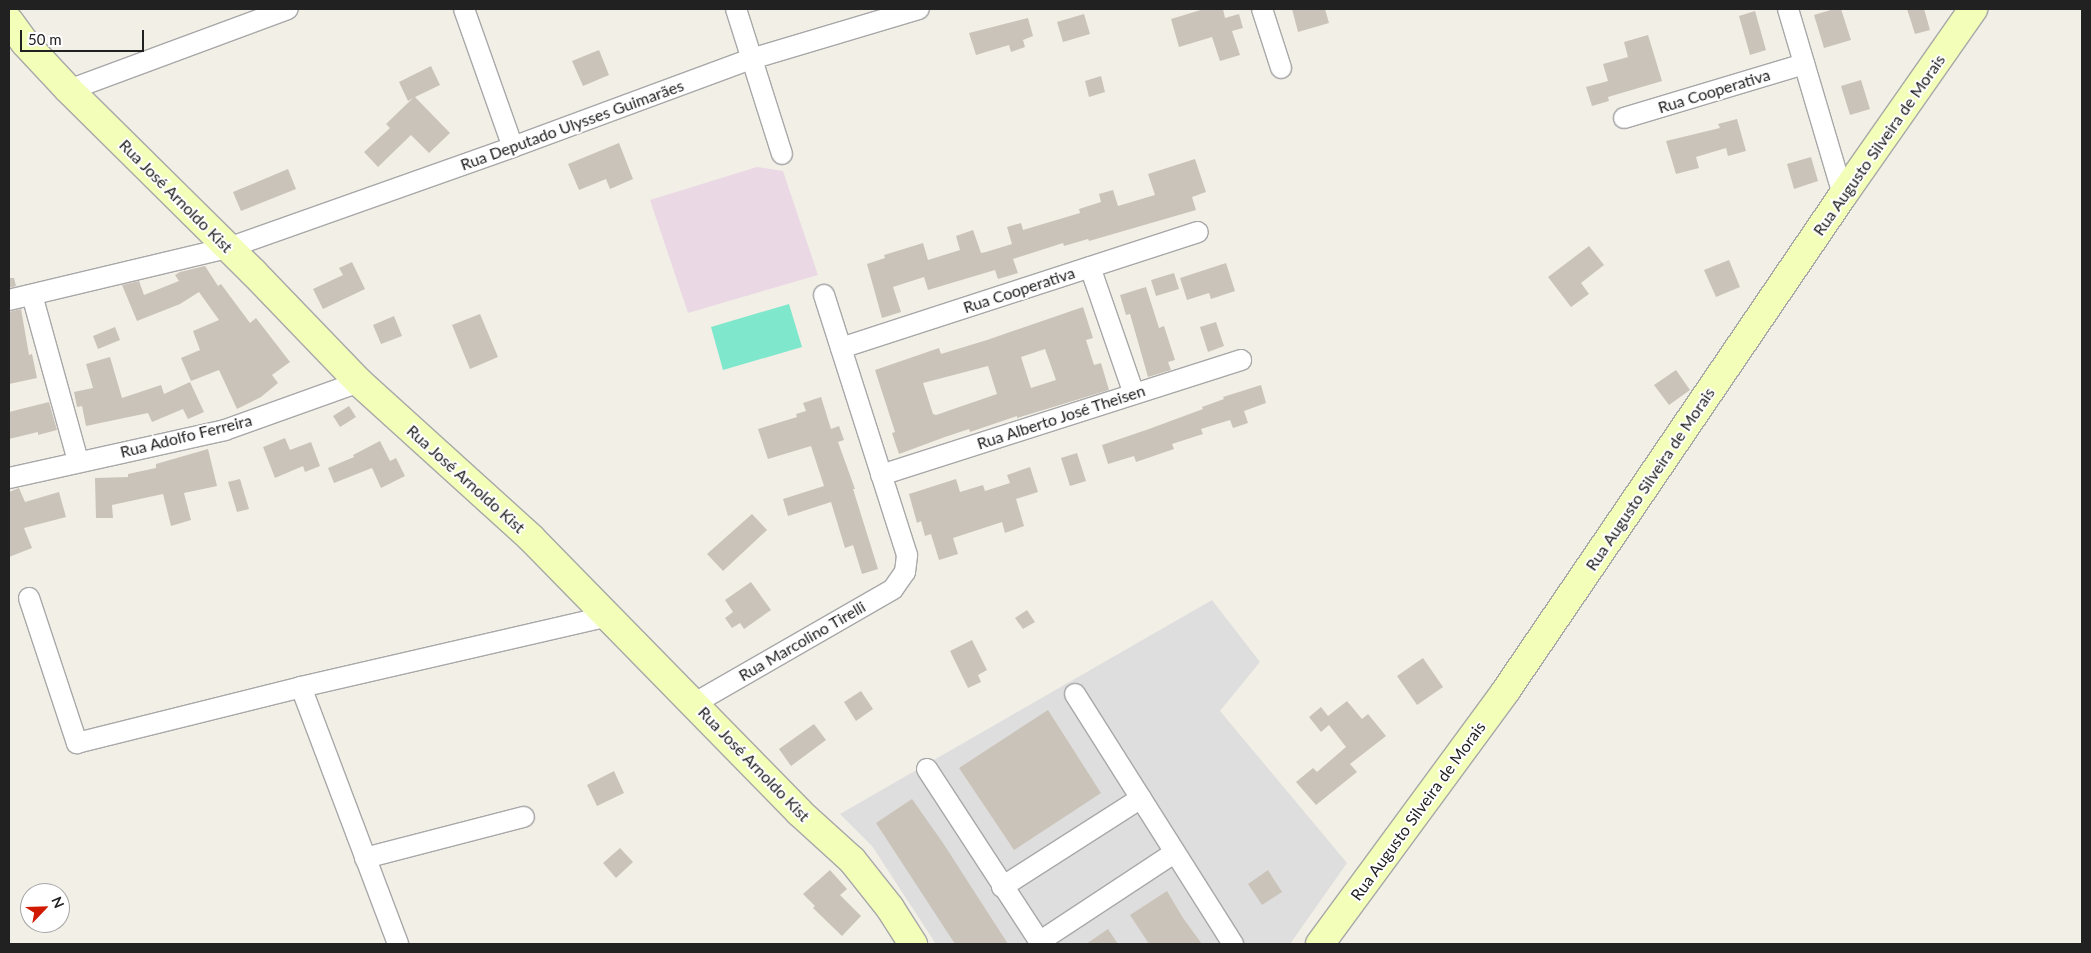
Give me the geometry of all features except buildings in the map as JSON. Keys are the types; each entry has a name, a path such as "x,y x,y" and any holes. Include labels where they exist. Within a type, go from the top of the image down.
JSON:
{"street":[{"path":"69,90 288,9"},
{"path":"464,9 514,148"},
{"path":"736,9 782,154"},
{"name":"Rua Deputado Ulysses Guimarães","path":"9,300 228,248 514,148 751,59 919,9"},
{"path":"1262,9 1280,68"},
{"path":"1788,9 1843,195"},
{"name":"Rua Augusto Silveira de Morais","path":"1320,944 1505,692 1843,195 1974,9"},
{"name":"Rua José Arnoldo Kist","path":"9,22 25,43 69,90 359,382 531,538 799,812 852,860 890,908 913,944"},
{"name":"Rua Cooperativa","path":"1624,118 1804,64"},
{"name":"Rua Cooperativa","path":"841,348 1198,232"},
{"path":"1090,267 1134,394"},
{"path":"32,295 78,461"},
{"path":"824,295 881,475"},
{"name":"Rua Alberto José Theisen","path":"881,475 1241,360"},
{"name":"Rua Adolfo Ferreira","path":"9,478 78,461 225,430 359,382"},
{"name":"Rua Marcolino Tirelli","path":"694,703 893,589 904,572 906,555 881,475"},
{"path":"29,598 77,743 301,687 608,616"},
{"path":"301,687 398,944"},
{"path":"1075,694 1233,944"},
{"path":"927,770 1040,943 1174,853"},
{"path":"1002,887 1141,798"},
{"path":"365,858 524,817"}],"shaded area":[{"path":"757,167 783,171 818,275 688,313 650,200"},
{"path":"1212,600 1260,662 1220,711 1347,863 1290,944 936,944 872,846 840,814"}],"green space":[{"path":"789,304 802,347 723,370 711,327"}]}
